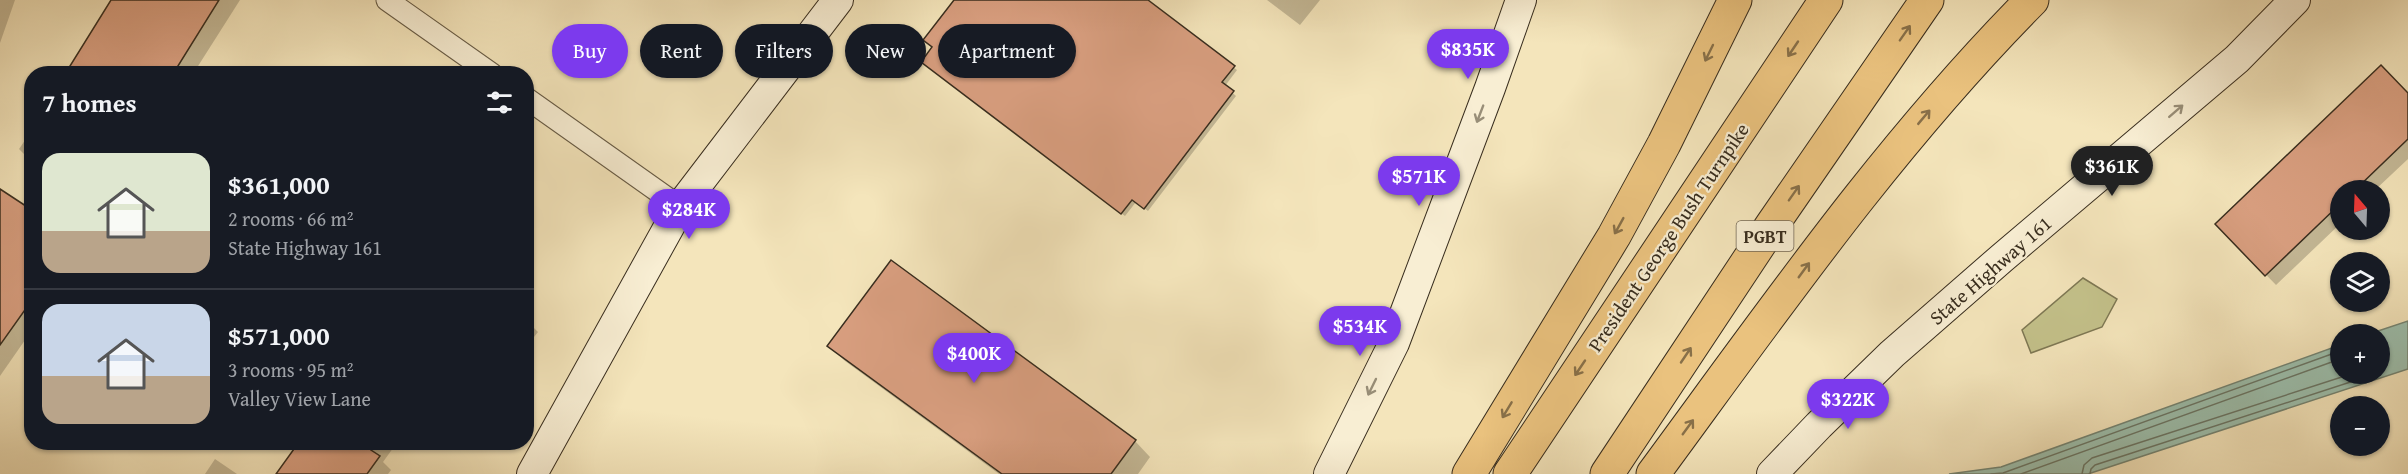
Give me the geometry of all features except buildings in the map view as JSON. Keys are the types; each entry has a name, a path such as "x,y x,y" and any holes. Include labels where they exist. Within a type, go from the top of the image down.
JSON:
{"highway":[{"path":"1469,474 1614,236 1664,144 1735,0"},
{"name":"President George Bush Turnpike","path":"1510,474 1826,0"},
{"name":"PGBT","path":"1607,474 1772,225 1927,0"},
{"path":"1653,474 1816,252 1892,156 1976,58 2032,0"}],"main road":[{"path":"532,474 680,207 838,0"},
{"path":"1329,474 1394,343 1521,0"},
{"name":"State Highway 161","path":"1772,474 1892,354 2001,258 2237,59 2295,0"}],"street":[{"path":"387,0 481,66"},
{"path":"534,104 680,207"}],"shaded area":[{"path":"2083,278 2117,299 2102,327 2031,353 2022,330"}],"water":[{"path":"2408,321 2408,369 2390,375 2390,327"},
{"path":"2330,349 2330,384 2362,384 2088,474 1949,474 2001,467"}]}
